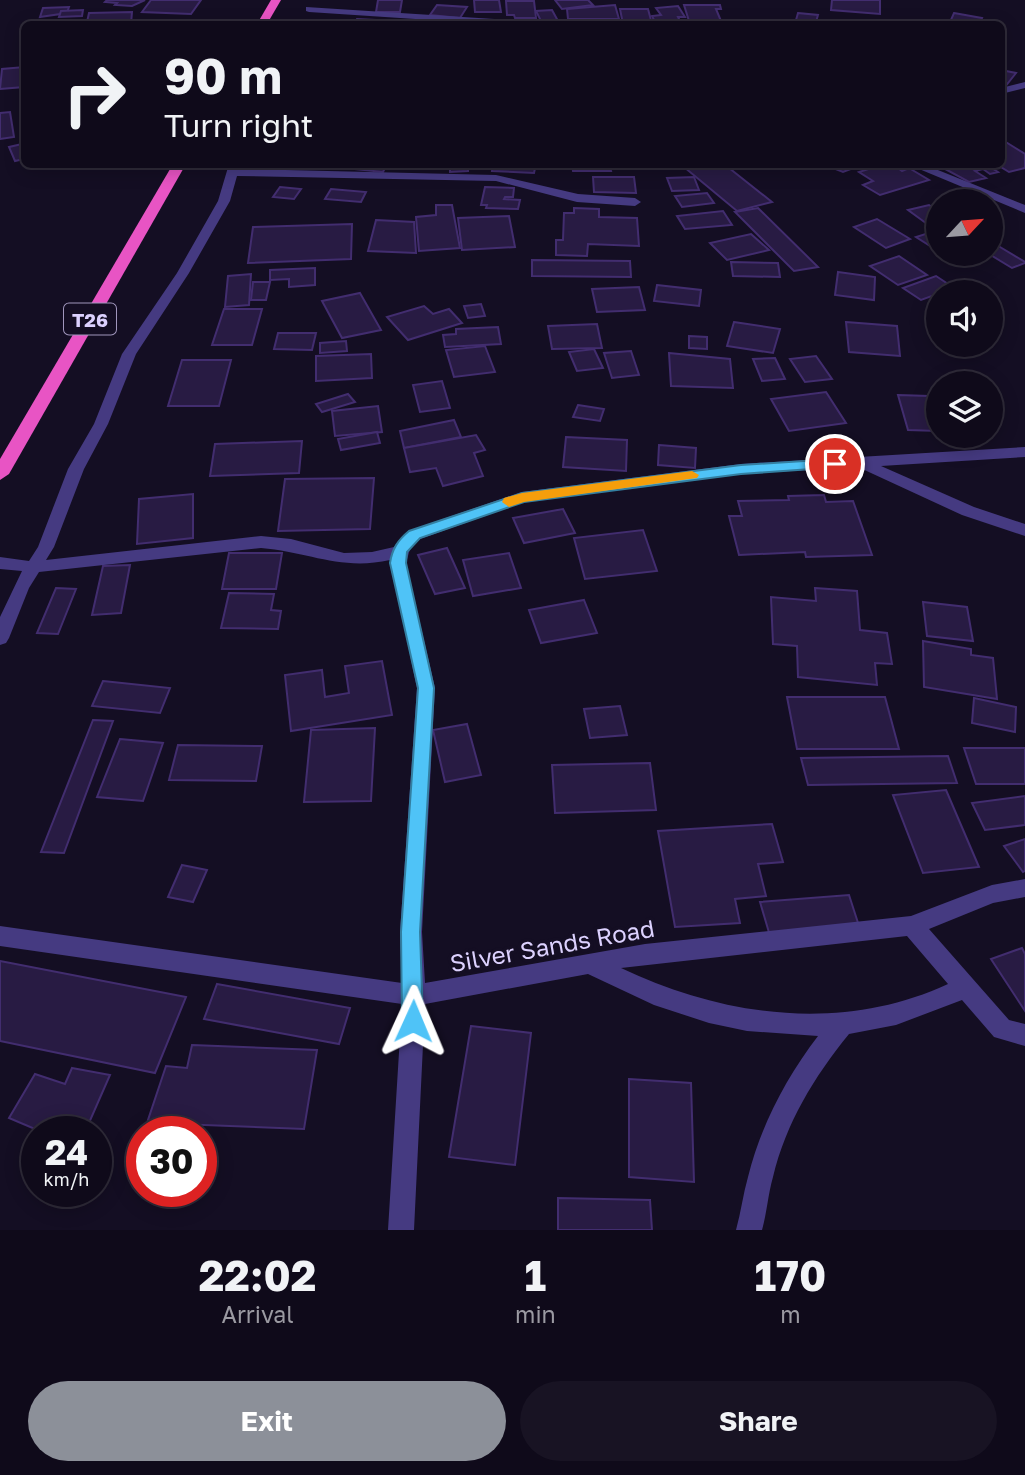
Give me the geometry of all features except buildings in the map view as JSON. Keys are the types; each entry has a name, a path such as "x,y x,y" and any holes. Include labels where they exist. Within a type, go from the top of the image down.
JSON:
{"highway":[{"path":"263,21 276,0"},
{"name":"T26","path":"0,474 178,168"}],"street":[{"path":"310,9 482,21"},
{"path":"1005,90 1025,85"},
{"path":"0,638 20,587 46,547 76,469 101,424 129,354 183,273 224,201 234,168 496,178 517,181 577,198 635,202"},
{"path":"922,168 1025,209"},
{"path":"401,1230 414,995 411,932 426,688 398,563 399,552 414,534 522,497 741,469 1025,452"},
{"path":"859,462 968,511 1025,530"},
{"path":"0,563 34,567 261,542 291,545 344,559 372,558 399,552"},
{"name":"Silver Sands Road","path":"0,936 414,995 645,954 912,926 992,894 1025,888"},
{"path":"912,926 1002,1029 1025,1035"},
{"path":"589,964 671,1001 727,1017 769,1023 841,1027 892,1016 937,1002 967,986"},
{"path":"749,1230 760,1177 779,1119 816,1054 841,1027"}],"slow traffic":[{"path":"509,502 522,497 692,475"}],"route":[{"path":"413,1021 411,932 426,688 398,563 399,552 405,542 414,534 522,497 741,469 835,464"}]}
